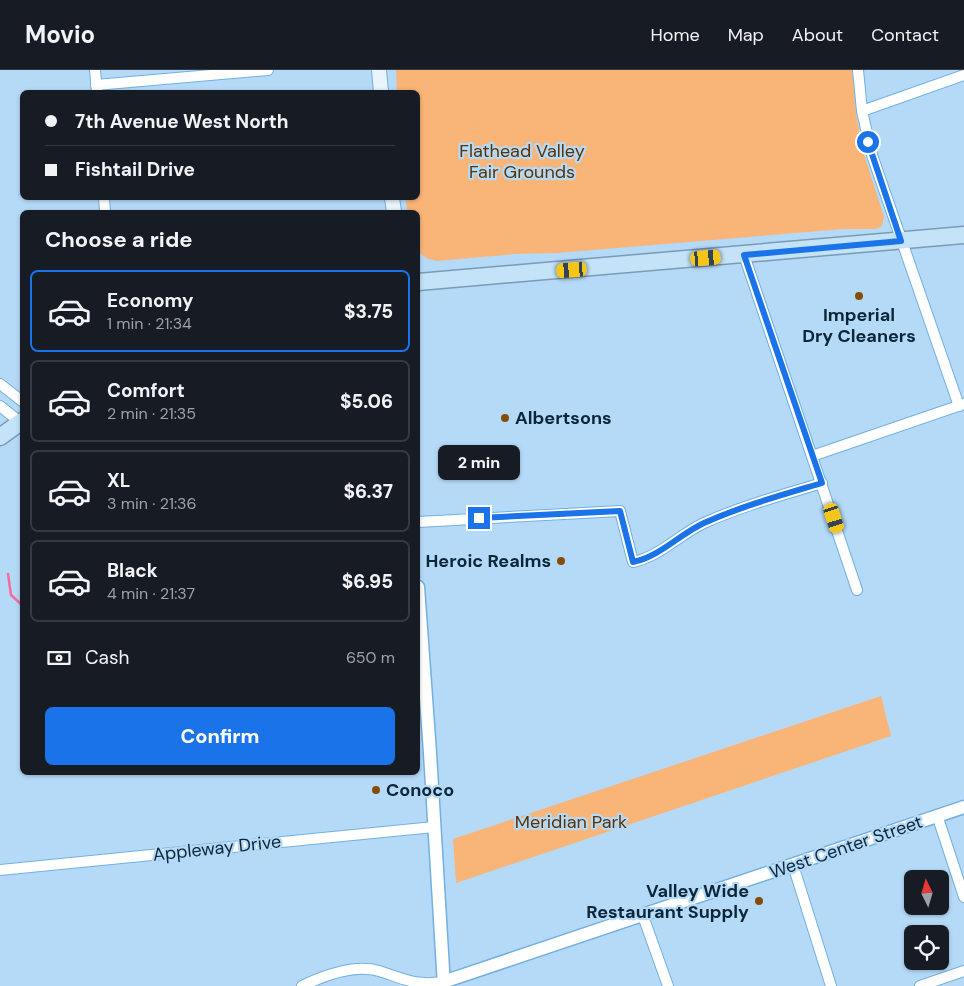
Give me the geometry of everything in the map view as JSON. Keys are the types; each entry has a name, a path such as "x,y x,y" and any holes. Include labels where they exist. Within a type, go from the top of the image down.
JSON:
{"highway":[{"path":"420,282 964,235"},
{"path":"0,437 20,423"}],"main road":[{"path":"379,70 381,90"}],"street":[{"path":"95,70 96,88 268,70"},
{"path":"812,456 961,405 872,156 862,111 858,70"},
{"path":"862,111 964,75"},
{"path":"744,255 857,590"},
{"path":"0,384 20,399"},
{"path":"0,406 20,421"},
{"path":"420,522 620,511 633,562 646,559 685,533 706,523 742,508 822,483"},
{"path":"302,986 326,976 364,969 377,970 406,982 444,984 420,617"},
{"name":"West Center Street","path":"444,984 964,807"},
{"path":"937,815 964,896"},
{"name":"Appleway Drive","path":"0,870 246,844 434,827"},
{"path":"793,865 831,986"},
{"path":"643,916 668,986"},
{"path":"920,986 964,971"}],"green space":[{"name":"Flathead Valley Fair Grounds","path":"396,70 852,70 856,113 862,148 884,217 882,226 876,229 844,229 557,253 515,254 437,261 428,259 420,253 420,210 407,210 406,200 420,200 420,90 397,90"},
{"name":"Meridian Park","path":"881,696 891,736 456,883 453,839"}],"waterway":[{"path":"8,574 11,595 20,603"}],"place":[{"name":"Imperial Dry Cleaners","path":"859,296"},
{"name":"Albertsons","path":"505,418"},
{"name":"Heroic Realms","path":"561,561"},
{"name":"Conoco","path":"376,790"},
{"name":"Valley Wide Restaurant Supply","path":"759,901"}],"route":[{"path":"479,518 542,513 620,511 633,562 646,559 685,533 706,523 742,508 822,483 744,255 901,241 868,142"}]}
